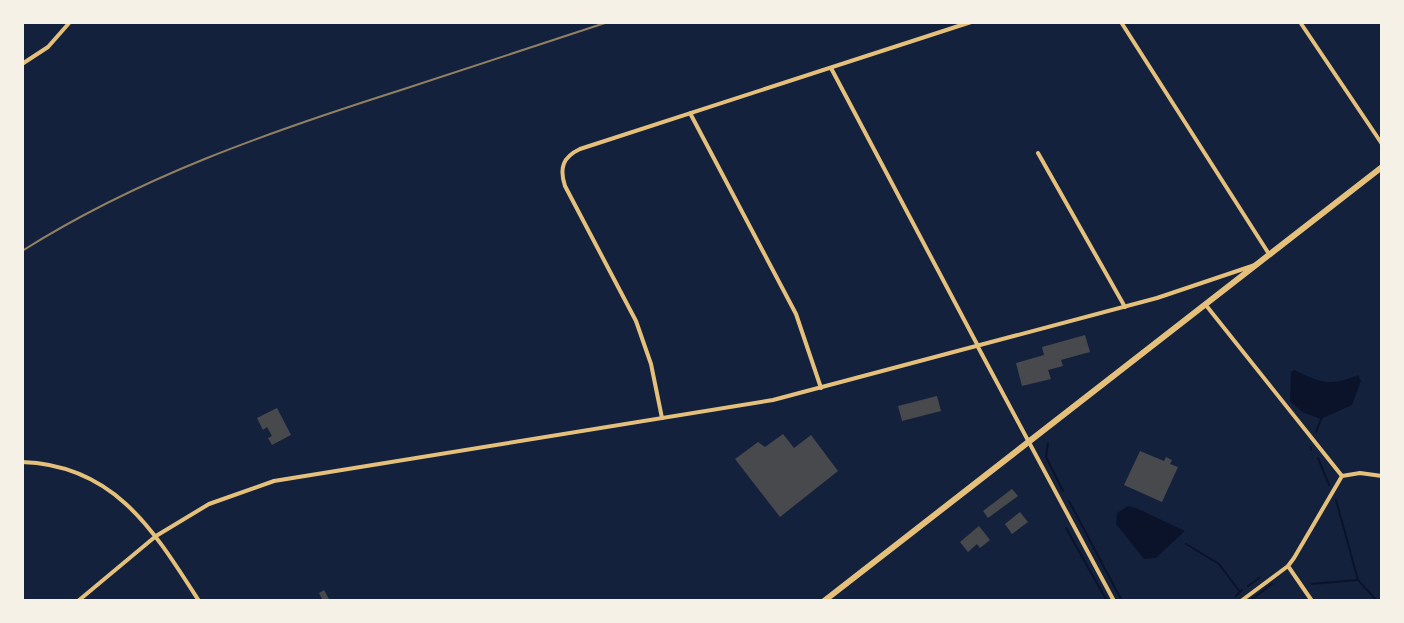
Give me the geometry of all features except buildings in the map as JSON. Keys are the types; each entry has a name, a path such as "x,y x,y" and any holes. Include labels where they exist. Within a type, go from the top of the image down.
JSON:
{"main road":[{"path":"824,601 1382,167"}],"street":[{"path":"22,64 48,47 70,22"},
{"path":"662,419 644,342 631,309 568,195 562,172 565,160 580,149 971,22"},
{"path":"1121,22 1269,254"},
{"path":"1300,22 1382,144"},
{"path":"831,68 1114,601"},
{"path":"690,113 791,303 821,388"},
{"path":"1038,153 1125,307"},
{"path":"78,601 156,536 209,504 274,481 740,407 1125,307 1256,264"},
{"path":"1205,304 1342,476"},
{"path":"22,462 60,467 93,480 122,499 156,536 199,601"},
{"path":"1241,601 1288,566 1328,504 1342,476 1360,473 1382,476"},
{"path":"1288,566 1312,601"}],"water":[{"path":"1294,370 1326,382 1358,375 1361,381 1352,405 1321,419 1302,412 1290,401 1291,372"},
{"path":"1128,506 1185,531 1156,558 1144,559 1116,524 1117,513"}],"waterway":[{"path":"1316,432 1321,419"},
{"path":"1048,443 1046,457 1063,491"},
{"path":"1318,458 1329,485"},
{"path":"1336,500 1358,580 1377,601"},
{"path":"1069,501 1122,601"},
{"path":"1066,528 1107,601"},
{"path":"1186,544 1219,564 1240,592"},
{"path":"1248,586 1259,578"},
{"path":"1312,584 1358,580"},
{"path":"1251,600 1272,584"},
{"path":"1236,596 1242,590"}],"railway":[{"path":"22,251 112,201 206,158 303,122 608,22"}]}
